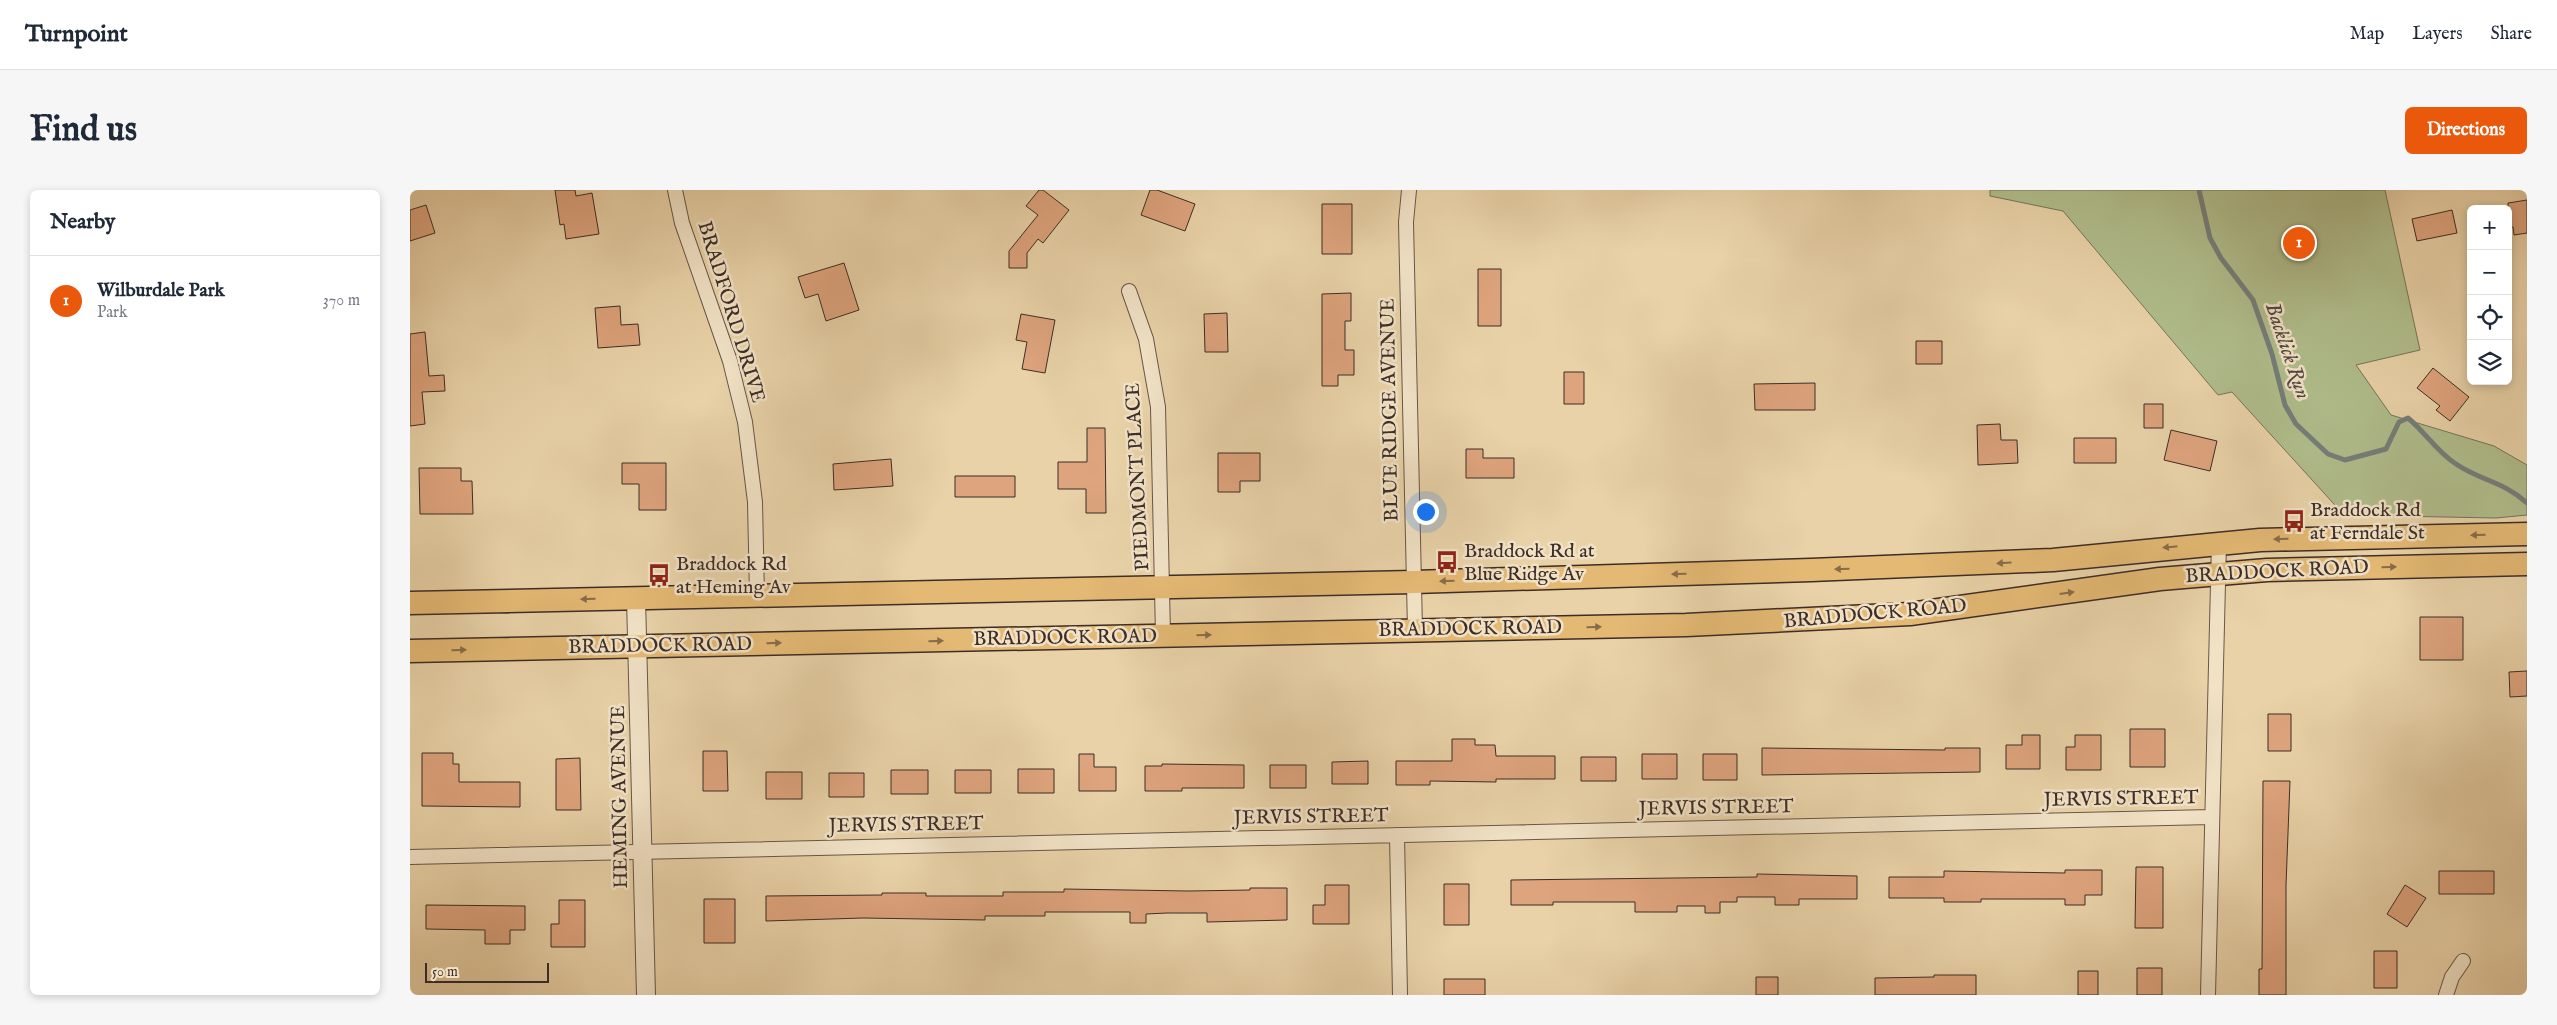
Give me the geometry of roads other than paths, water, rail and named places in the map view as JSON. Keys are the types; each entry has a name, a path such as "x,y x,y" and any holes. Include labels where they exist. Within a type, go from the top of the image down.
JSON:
{"main road":[{"name":"BRADDOCK ROAD","path":"410,603 1414,582 1982,564 2053,560 2219,542 2326,537 2527,534"},
{"name":"BRADDOCK ROAD","path":"410,651 1686,625 1910,614 2218,573 2284,569 2527,564"}],"street":[{"name":"BRADFORD DRIVE","path":"675,190 682,223 730,361 745,422 755,502 757,596"},
{"name":"BLUE RIDGE AVENUE","path":"1409,190 1406,222 1415,630"},
{"name":"PIEDMONT PLACE","path":"1129,291 1146,339 1158,407 1164,635"},
{"path":"2208,995 2219,542"},
{"name":"HEMING AVENUE","path":"636,598 646,995"},
{"name":"JERVIS STREET","path":"410,856 2212,816"},
{"path":"1397,835 1400,995"},
{"path":"2446,995 2452,977 2462,962"}],"waterway":[{"name":"Backlick Run","path":"2199,190 2210,238 2221,258 2253,300 2272,354 2285,405 2296,424 2328,454 2345,460 2386,449 2399,422 2408,418 2449,459 2465,470 2501,485 2527,503"}],"place":[{"name":"Wilburdale Park","path":"2299,243"},
{"name":"Braddock Rd at Ferndale St","path":"2294,521"},
{"name":"Braddock Rd at Blue Ridge Av","path":"1447,562"},
{"name":"Braddock Rd at Heming Av","path":"659,575"}]}
